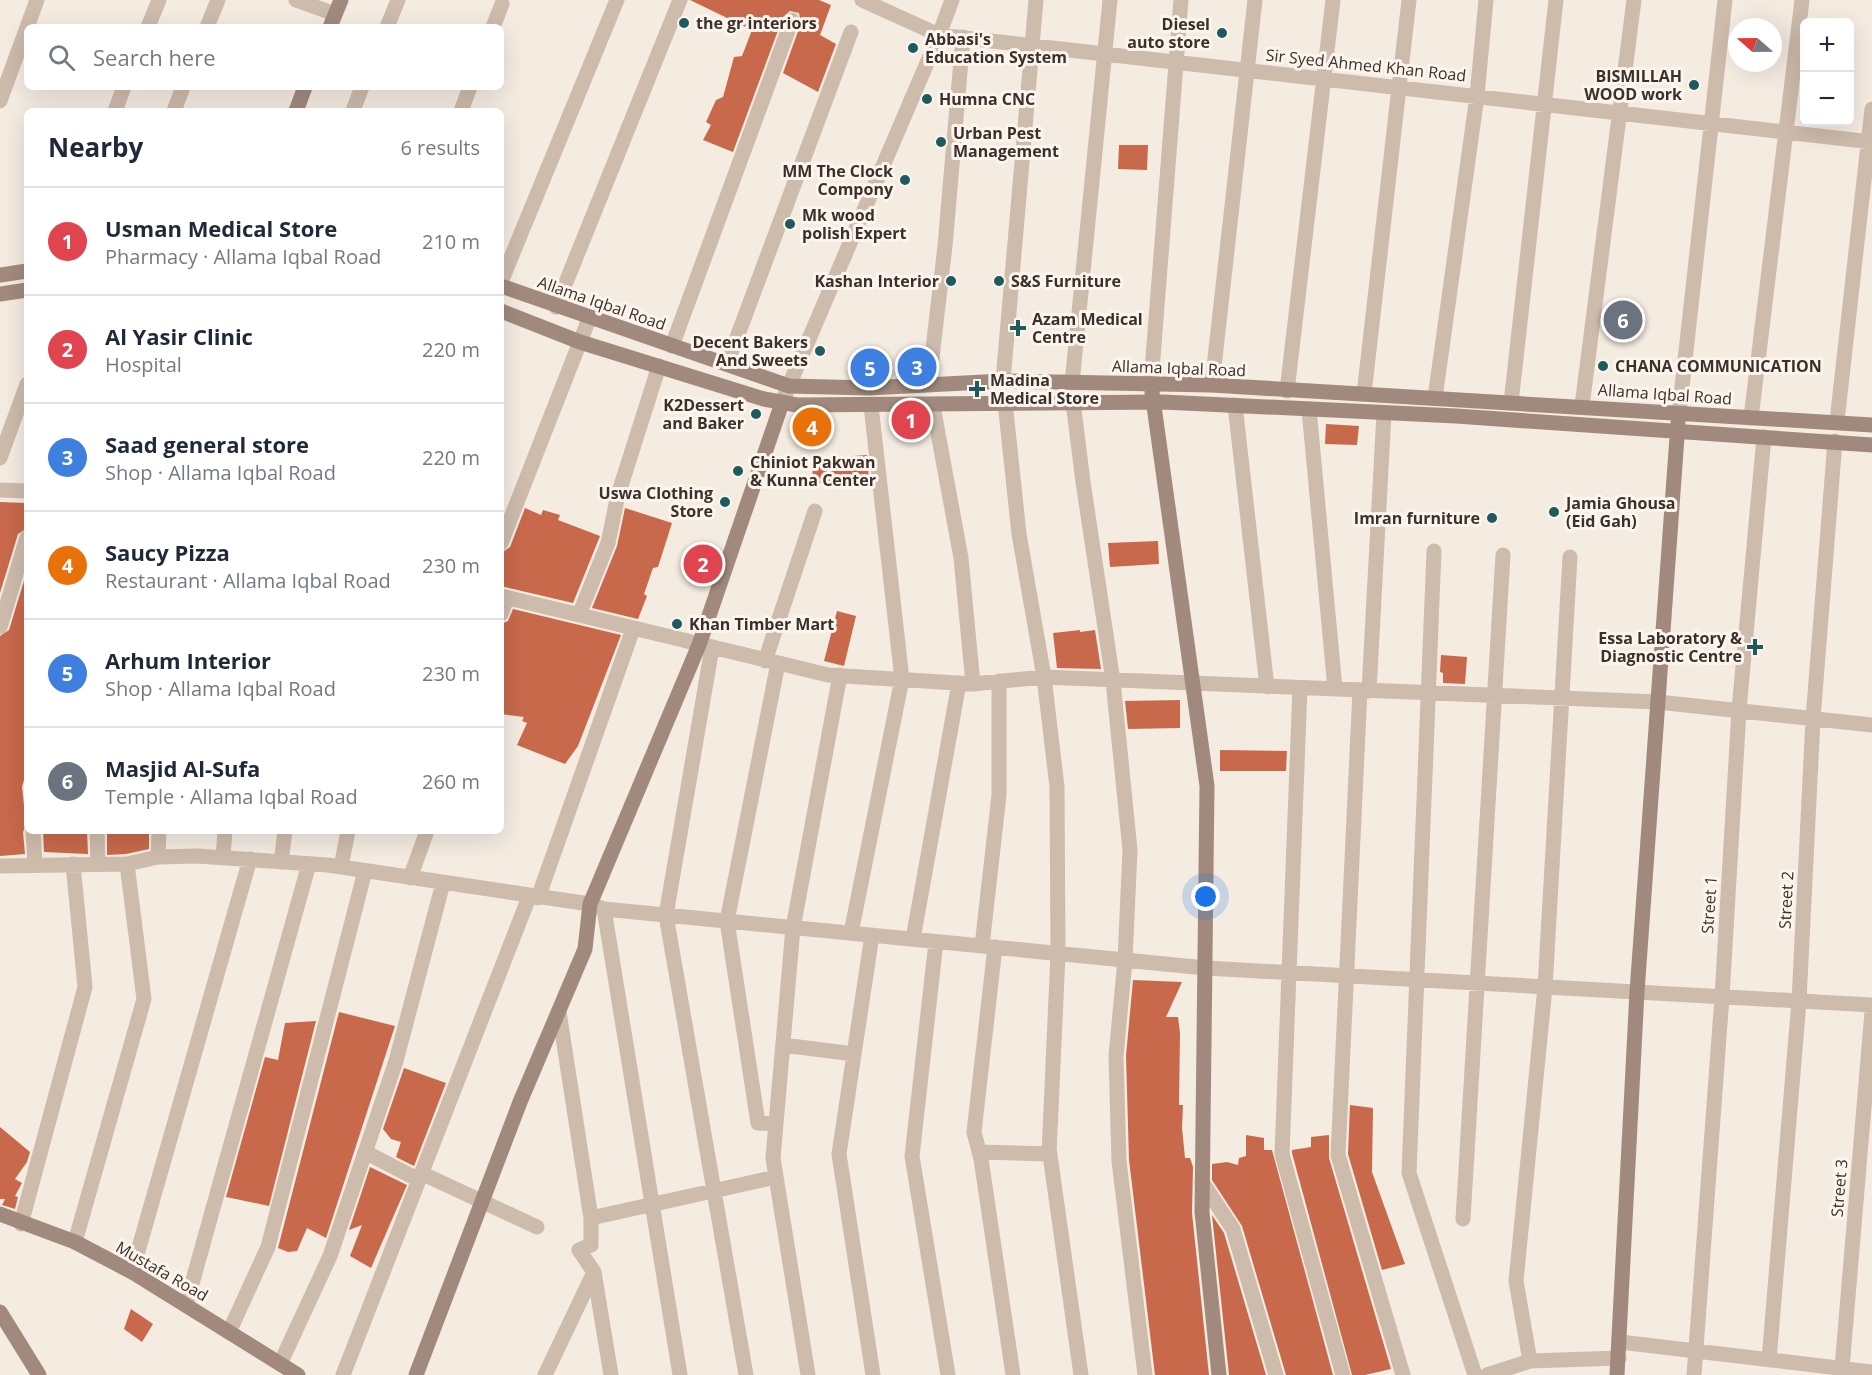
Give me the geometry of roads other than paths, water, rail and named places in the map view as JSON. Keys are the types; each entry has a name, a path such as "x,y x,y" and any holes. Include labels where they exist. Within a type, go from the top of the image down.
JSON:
{"street":[{"path":"28,24 36,0"},
{"path":"149,24 159,0"},
{"path":"208,24 218,0"},
{"path":"296,0 335,14"},
{"path":"388,24 398,0"},
{"path":"504,275 617,0"},
{"path":"556,307 680,0"},
{"path":"416,1375 520,1102 585,949 597,907 705,647 782,403 952,0"},
{"path":"1003,381 1036,0"},
{"path":"1072,383 1110,0"},
{"path":"1181,0 1174,62 1151,383 1207,786 1202,1212 1220,1375"},
{"path":"1212,386 1255,0"},
{"path":"1287,391 1334,0"},
{"path":"1364,394 1409,0"},
{"path":"1435,398 1477,96 1486,0"},
{"path":"1511,403 1556,0"},
{"path":"1582,406 1622,112 1634,0"},
{"path":"1617,1375 1637,992 1677,431 1725,0"},
{"path":"1751,418 1802,0"},
{"name":"Sir Syed Ahmed Khan Road","path":"866,1 939,35 1870,141"},
{"path":"494,24 502,4"},
{"path":"672,346 792,20"},
{"path":"727,364 851,32"},
{"path":"0,102 24,34"},
{"path":"929,383 945,246 963,37"},
{"path":"116,108 123,90"},
{"path":"175,108 182,90"},
{"path":"297,108 304,90"},
{"path":"354,108 361,90"},
{"path":"462,108 469,90"},
{"path":"1837,422 1872,109"},
{"path":"0,275 24,271"},
{"name":"Allama Iqbal Road","path":"504,287 589,319 789,386 869,388 929,383 1003,381 1151,383 1582,406 1872,425"},
{"path":"0,294 24,290"},
{"name":"Allama Iqbal Road","path":"504,312 580,342 782,403 933,406 1005,402 1153,402 1234,405 1872,445"},
{"path":"504,535 589,319"},
{"path":"579,615 608,543 618,495 659,366"},
{"path":"0,458 24,392"},
{"path":"979,1152 1049,1154 1058,954 1057,788 1044,677 1019,534 1005,402"},
{"path":"1073,402 1113,681 1130,850 1125,960 1116,1056 1119,1161 1145,1375"},
{"path":"1234,405 1268,687"},
{"path":"851,933 902,679 871,406"},
{"path":"913,939 966,683 961,558 933,406"},
{"path":"1310,409 1335,689"},
{"path":"1384,413 1338,1155 1403,1375"},
{"name":"Street 1","path":"1694,1375 1722,997 1739,710 1764,437"},
{"name":"Street 2","path":"1769,1360 1799,1001 1813,718 1835,441"},
{"path":"0,490 24,491"},
{"path":"776,1124 758,1123 727,921 772,662 815,511"},
{"path":"0,627 24,547"},
{"path":"1434,551 1409,1173 1475,1375"},
{"path":"1462,1219 1503,555"},
{"path":"1530,1361 1516,1281 1545,987 1570,557"},
{"path":"504,597 705,647 840,675 966,683 1044,677 1658,702 1872,725"},
{"path":"343,1375 533,898 633,629"},
{"path":"705,647 666,915 746,1375"},
{"path":"808,1375 773,1158 793,928 840,675"},
{"path":"999,681 999,795 974,1132 979,1152 1012,1375"},
{"path":"1300,688 1282,1154 1343,1375"},
{"path":"33,834 35,864"},
{"path":"98,834 98,863"},
{"path":"158,857 159,834"},
{"path":"223,857 225,834"},
{"path":"281,862 285,834"},
{"path":"341,867 347,834"},
{"path":"411,878 426,834"},
{"path":"0,866 127,864 158,857 250,859 341,867 533,898 666,915 1206,968 1872,1005"},
{"path":"132,1272 250,859"},
{"path":"21,1224 85,987 73,864"},
{"path":"75,1242 144,999 127,864"},
{"path":"186,1305 309,864"},
{"path":"229,1332 268,1247 365,871"},
{"path":"280,1364 330,1256 366,1152 396,1061 443,883"},
{"path":"597,907 654,1204 680,1375"},
{"path":"872,936 839,1154 873,1375"},
{"path":"936,942 912,1156 948,1375"},
{"path":"559,1012 591,1218 591,1245 579,1250 594,1272 611,1375"},
{"name":"Street 3","path":"1842,1368 1872,1012"},
{"path":"783,1045 854,1054"},
{"path":"1049,1148 1081,1375"},
{"path":"366,1152 420,1177 482,1200 537,1227"},
{"path":"591,1218 776,1178"},
{"path":"1202,1182 1233,1229 1276,1375"},
{"name":"Mustafa Road","path":"0,1214 21,1224 75,1242 132,1272 298,1375"},
{"path":"545,1375 594,1272"},
{"path":"0,1312 39,1375"},
{"path":"1620,1342 1769,1360 1793,1369 1842,1368 1863,1372"},
{"path":"1487,1375 1530,1361 1619,1358"}],"place":[{"name":"the gr interiors","path":"684,23"},
{"name":"Diesel auto store","path":"1222,33"},
{"name":"Abbasi's Education System","path":"913,48"},
{"name":"BISMILLAH WOOD work","path":"1694,85"},
{"name":"Humna CNC","path":"927,99"},
{"name":"Urban Pest Management","path":"941,142"},
{"name":"MM The Clock Compony","path":"905,180"},
{"name":"Mk wood polish Expert","path":"790,224"},
{"name":"Kashan Interior","path":"951,281"},
{"name":"S&S Furniture","path":"999,281"},
{"name":"Masjid Al-Sufa","path":"1623,320"},
{"name":"Azam Medical Centre","path":"1018,328"},
{"name":"Decent Bakers And Sweets","path":"820,351"},
{"name":"CHANA COMMUNICATION","path":"1603,366"},
{"name":"Saad general store","path":"917,367"},
{"name":"Arhum Interior","path":"870,368"},
{"name":"Madina Medical Store","path":"977,389"},
{"name":"K2Dessert and Baker","path":"756,414"},
{"name":"Usman Medical Store","path":"911,420"},
{"name":"Saucy Pizza","path":"812,427"},
{"name":"Chiniot Pakwan & Kunna Center","path":"738,471"},
{"name":"Uswa Clothing Store","path":"725,502"},
{"name":"Jamia Ghousa (Eid Gah)","path":"1554,512"},
{"name":"Imran furniture","path":"1492,518"},
{"name":"Al Yasir Clinic","path":"703,564"},
{"name":"Khan Timber Mart","path":"677,624"},
{"name":"Essa Laboratory & Diagnostic Centre","path":"1755,647"}]}
